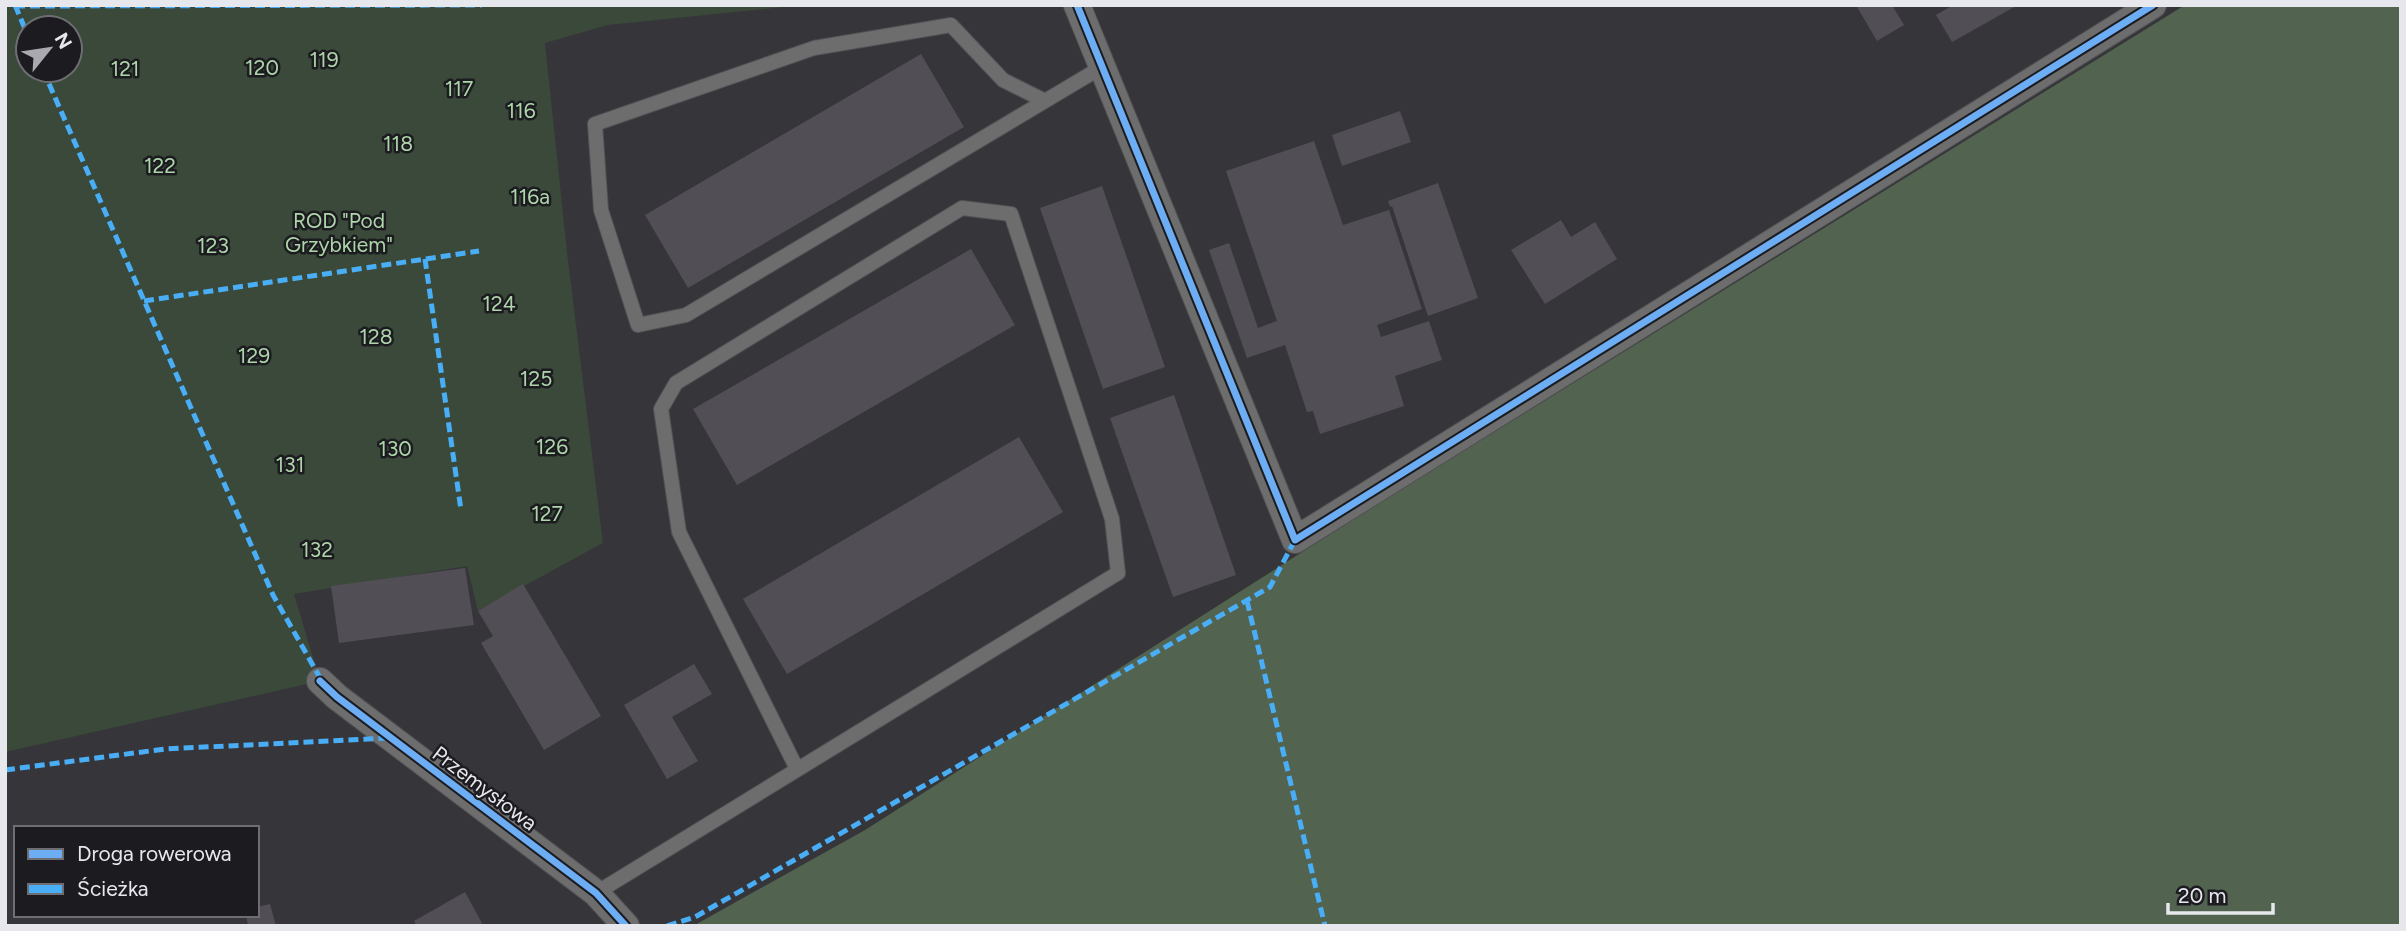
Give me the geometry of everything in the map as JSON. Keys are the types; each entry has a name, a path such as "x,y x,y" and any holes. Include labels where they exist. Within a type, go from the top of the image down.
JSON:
{"street":[{"path":"1077,5 1295,540 2144,7"},
{"name":"Przemysłowa","path":"320,681 337,697 596,893 625,926"}],"lane":[{"path":"1045,101 1003,80 951,25 814,48 595,124 601,210 638,325 686,315 1045,101 1102,66"},
{"path":"596,893 1118,573 1112,519 1011,214 962,208 676,383 661,409 679,532 797,769"}],"green space":[{"name":"ROD \"Pod Grzybkiem\"","path":"5,5 804,5 608,25 545,43 567,252 603,543 478,611 467,566 294,594 320,681 5,752"},
{"path":"2185,5 2401,5 2401,926 693,926 865,830 1384,500"}],"building":[{"path":"1856,5 1892,5 1904,25 1877,41"},
{"path":"1953,5 2018,5 1952,42 1936,15"},
{"path":"921,54 964,127 688,288 645,215"},
{"path":"1400,111 1411,142 1342,166 1332,135"},
{"path":"1314,141 1343,225 1389,210 1422,309 1377,325 1381,337 1429,321 1442,360 1395,376 1404,406 1320,434 1313,411 1307,412 1285,345 1247,358 1209,250 1229,243 1258,328 1277,321 1226,171"},
{"path":"1438,183 1478,298 1428,316 1392,206 1390,207 1388,201"},
{"path":"1102,186 1165,367 1103,389 1040,208"},
{"path":"1561,220 1571,237 1595,222 1617,259 1545,304 1511,250"},
{"path":"971,249 1015,325 737,485 693,409"},
{"path":"1174,395 1236,575 1173,597 1110,418"},
{"path":"1019,437 1063,512 787,674 743,599"},
{"path":"465,568 474,625 339,643 331,586"},
{"path":"523,584 601,716 544,750 481,643 493,636 478,611"},
{"path":"694,664 712,694 672,717 698,761 667,779 624,705"},
{"path":"465,892 482,923 477,926 417,926 414,921"},
{"path":"270,904 276,926 248,926 246,917 259,917 259,907"}],"marked path":[{"path":"15,5 19,14"},
{"path":"15,6 482,5"},
{"path":"49,84 273,595 323,683"},
{"path":"144,301 479,251"},
{"path":"425,259 461,510"},
{"path":"667,926 695,917 1270,587 1295,540"},
{"path":"1247,601 1325,926"},
{"path":"5,770 165,749 390,738"}],"cycle path":[{"path":"1077,5 1295,540 2153,5"},
{"path":"320,681 337,697 596,893 626,926"}],"park label":[{"name":"119","path":"324,59"},
{"name":"120","path":"262,67"},
{"name":"121","path":"125,68"},
{"name":"117","path":"459,88"},
{"name":"116","path":"521,110"},
{"name":"118","path":"398,143"},
{"name":"122","path":"160,165"},
{"name":"116a","path":"530,196"},
{"name":"123","path":"213,245"},
{"name":"124","path":"499,303"},
{"name":"128","path":"376,336"},
{"name":"129","path":"254,355"},
{"name":"125","path":"536,378"},
{"name":"126","path":"552,446"},
{"name":"130","path":"395,448"},
{"name":"131","path":"290,464"},
{"name":"127","path":"547,513"},
{"name":"132","path":"317,549"}]}
